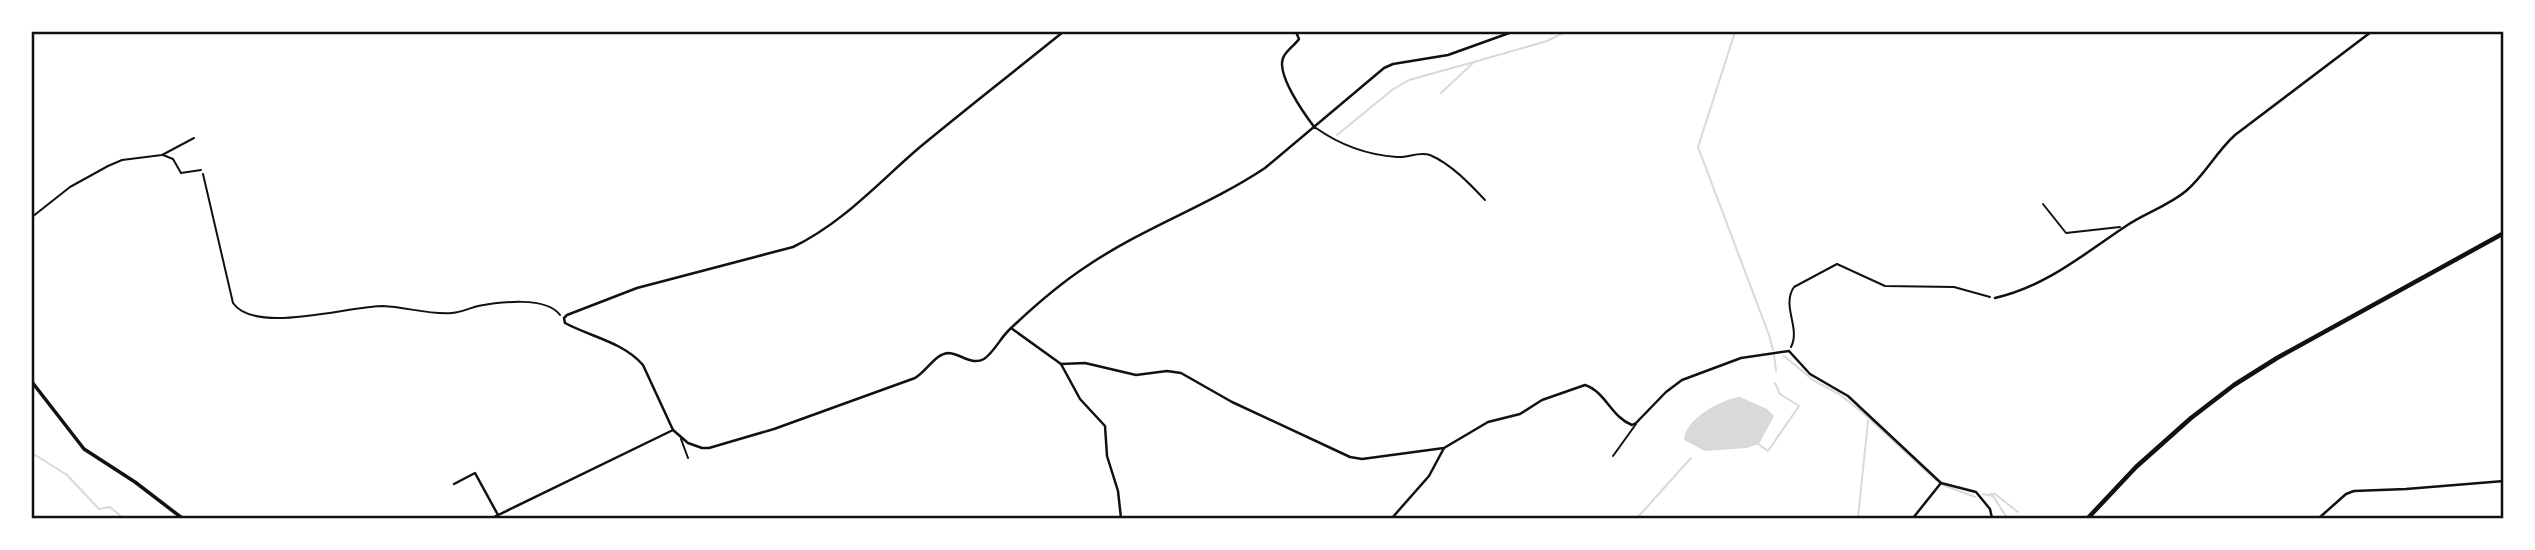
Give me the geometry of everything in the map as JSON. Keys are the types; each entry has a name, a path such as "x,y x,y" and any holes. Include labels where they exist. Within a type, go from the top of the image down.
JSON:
{"highway":[{"path":"2088,519 2136,467 2191,418 2234,385 2277,358 2504,233"}],"street":[{"path":"1063,32 920,148 843,216 815,236 793,247 637,288 568,315 564,320 568,325 620,346 635,357 643,365 673,430 696,447 709,448 774,429 915,378 944,354 952,353 972,361 984,358 1046,295 1124,241 1163,225 1244,183 1315,128 1384,68 1393,64 1448,55 1512,32"},
{"path":"1296,32 1299,39 1283,57 1282,66 1296,101 1315,128"},
{"path":"1994,298 2042,281 2101,245 2126,226 2186,191 2235,135 2371,32"},
{"path":"1011,328 1061,363 1080,399 1104,426 1107,456 1118,491 1121,519"},
{"path":"1061,363 1085,363 1136,375 1174,371 1232,402 1356,459 1444,449 1488,422 1520,414 1542,400 1585,385 1595,390 1623,421 1632,425 1682,380 1741,358 1789,351 1810,374 1848,396 1941,483 1976,492 1990,509 1993,519"},
{"path":"32,382 84,449 128,477 182,519"},
{"path":"492,519 673,430"},
{"path":"1392,519 1429,476 1444,449"},
{"path":"454,484 475,473 498,515"},
{"path":"2319,519 2346,494 2354,491 2504,481"},
{"path":"1913,519 1941,483"}],"lane":[{"path":"1315,128 1339,143 1359,149 1397,157 1418,154 1431,156 1466,180 1485,200"},
{"path":"32,217 70,187 108,166 122,160 162,155 194,138"},
{"path":"162,155 173,159 181,173 201,170"},
{"path":"2043,204 2066,233 2120,227"},
{"path":"1613,456 1636,423"},
{"path":"681,438 688,458"}],"path":[{"path":"201,170 235,307 254,316 264,319 374,306 449,313 479,306 532,302 548,304 564,320"},
{"path":"1789,351 1795,338 1790,311 1791,292 1794,287 1837,264 1884,285 1954,287 1994,298"}],"shaded area":[{"path":"1740,397 1767,409 1774,416 1759,444 1747,448 1705,451 1684,440 1690,425 1705,411"}],"waterway":[{"path":"1441,93 1474,62 1547,41 1565,32"},
{"path":"1735,32 1698,147 1773,350"},
{"path":"1337,135 1392,90 1409,80 1474,62"},
{"path":"1774,355 1776,371"},
{"path":"1784,356 1813,380 1839,394 1863,413 1936,480"},
{"path":"1757,443 1768,451 1799,406 1780,394 1775,383"},
{"path":"1858,518 1868,421"},
{"path":"32,453 67,475 99,509 110,507 123,518"},
{"path":"1637,518 1691,458"},
{"path":"1943,485 1975,497"},
{"path":"1983,494 1993,496 2007,518"},
{"path":"1990,494 1995,494 2018,512"}]}
